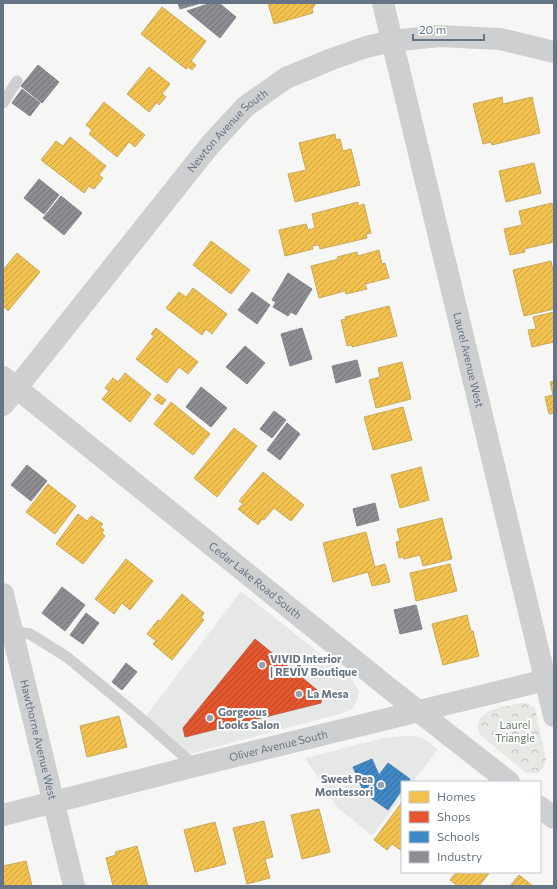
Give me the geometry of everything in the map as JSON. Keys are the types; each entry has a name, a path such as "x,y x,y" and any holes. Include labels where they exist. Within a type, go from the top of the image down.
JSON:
{"street":[{"name":"Laurel Avenue West","path":"382,3 550,679 554,716"},
{"name":"Newton Avenue South","path":"3,405 10,383 210,145 245,107 286,78 366,47 392,41 439,36 500,39 554,52"},
{"name":"Cedar Lake Road South","path":"10,383 390,689 508,781"},
{"name":"Hawthorne Avenue West","path":"3,594 8,632 55,802 74,886"},
{"name":"Oliver Avenue South","path":"3,815 195,766 550,679"},
{"path":"541,808 554,818"}],"lane":[{"path":"3,103 17,81"},
{"path":"8,632 30,634 67,657 137,715 195,766"}],"shaded area":[{"path":"241,591 352,679 359,692 357,701 353,708 343,713 189,754 146,716"},
{"path":"415,736 426,740 438,749 414,781 401,781 401,797 372,836 337,807 305,758 384,738"}],"green space":[{"name":"Laurel Triangle","path":"522,703 529,704 535,708 546,760 543,768 539,772 533,774 525,772 480,735 478,729 480,719 489,711"}],"building: Homes":[{"path":"268,3 316,3 312,9 313,13 274,24"},
{"path":"162,7 206,41 191,61 196,65 192,70 188,67 186,69 141,34"},
{"path":"149,67 170,84 162,94 166,97 159,105 157,102 149,112 127,94"},
{"path":"502,97 503,104 532,97 540,133 492,145 491,142 483,144 473,104"},
{"path":"104,102 145,135 135,147 129,142 117,157 89,134 92,130 86,125"},
{"path":"335,134 336,140 340,139 343,151 351,149 360,185 295,202 288,174 306,170 299,143"},
{"path":"70,137 106,166 99,175 103,178 94,189 89,186 84,193 41,160 56,141 63,146"},
{"path":"534,163 541,193 506,202 499,171"},
{"path":"358,202 358,206 364,204 371,233 366,234 367,238 320,249 319,245 312,246 313,249 285,256 279,230 306,224 308,230 315,228 312,214"},
{"path":"552,203 554,212 554,242 524,249 525,252 510,255 504,229 522,225 519,211"},
{"path":"211,241 250,270 231,294 193,265"},
{"path":"379,250 382,264 385,263 389,278 365,284 367,289 346,294 345,291 319,298 311,266 357,252 358,256"},
{"path":"17,253 40,272 8,311 3,306 3,270"},
{"path":"551,261 554,275 554,309 524,316 513,270"},
{"path":"193,288 227,314 212,334 206,329 202,335 166,308 179,292 186,297"},
{"path":"389,306 397,336 352,347 352,345 347,346 341,320 346,319 345,317"},
{"path":"554,312 554,342 532,347 528,330 536,329 533,317"},
{"path":"156,328 198,362 188,374 179,367 167,383 136,359 154,336 151,334"},
{"path":"402,362 411,399 376,408 369,380 380,377 378,368"},
{"path":"125,373 151,394 130,422 102,399 109,391 105,388 113,378 118,382"},
{"path":"554,381 554,413 549,414 545,397 553,395 550,382"},
{"path":"158,394 166,400 162,405 154,399"},
{"path":"171,402 210,434 193,455 154,424"},
{"path":"403,407 412,440 373,450 364,417"},
{"path":"234,428 257,446 217,497 194,478"},
{"path":"421,467 429,500 400,508 391,475"},
{"path":"263,472 304,505 291,521 274,508 258,525 238,509 243,504 239,501"},
{"path":"48,484 76,506 55,534 26,512"},
{"path":"78,514 87,521 91,516 103,524 100,527 104,530 102,533 105,536 83,564 56,544"},
{"path":"442,518 452,559 423,566 420,555 404,559 403,557 399,558 396,542 400,541 397,529"},
{"path":"366,532 375,567 385,564 390,582 372,586 368,572 333,582 323,543"},
{"path":"126,559 153,581 130,610 122,603 114,614 95,599"},
{"path":"450,564 457,591 416,601 410,573"},
{"path":"182,594 204,613 201,618 204,620 172,660 153,644 156,641 147,634 158,620 160,621"},
{"path":"467,615 471,631 473,631 479,656 443,665 432,624"},
{"path":"119,716 127,747 87,757 80,726"},
{"path":"401,803 401,850 392,844 387,850 374,840"},
{"path":"319,809 330,852 302,859 291,815"},
{"path":"264,821 273,857 265,859 270,878 247,884 233,828"},
{"path":"215,822 226,864 195,872 184,830"},
{"path":"137,846 148,886 113,886 106,858 116,855 115,852"},
{"path":"26,861 32,886 3,886 3,866"},
{"path":"455,873 489,873 479,886 458,886 450,880"},
{"path":"519,875 533,886 510,886"}],"building: Shops":[{"path":"255,639 322,694 321,703 185,737 183,728"}],"building: Schools":[{"name":"Sweet Pea Montessori","path":"372,759 379,775 388,763 410,779 409,781 401,781 401,791 388,810 364,793 365,790 362,788 353,767"}],"building: Industry":[{"path":"178,3 201,3 180,9"},
{"path":"211,3 219,3 236,17 220,38 187,11"},
{"path":"38,65 59,82 42,103 21,86"},
{"path":"22,89 40,103 30,116 12,103"},
{"path":"39,179 59,195 44,214 24,198"},
{"path":"61,196 82,213 64,235 43,218"},
{"path":"288,273 312,289 296,315 291,312 288,316 273,307 276,302 272,300"},
{"path":"252,292 270,305 257,324 238,310"},
{"path":"302,328 312,359 290,366 281,334"},
{"path":"245,346 265,363 247,384 226,367"},
{"path":"357,360 361,376 336,383 332,366"},
{"path":"201,387 227,408 211,427 186,407"},
{"path":"274,411 286,420 272,438 260,429"},
{"path":"287,423 300,434 280,460 267,450"},
{"path":"27,465 47,481 31,501 11,485"},
{"path":"375,503 379,520 357,526 353,509"},
{"path":"62,587 85,605 65,631 42,613"},
{"path":"416,605 422,629 400,634 394,610"},
{"path":"86,613 99,623 83,644 70,635"},
{"path":"126,663 137,672 122,690 112,682"}],"place":[{"name":"VIVID Interior | REVĪV Boutique","path":"262,665"},
{"name":"La Mesa","path":"299,694"},
{"name":"Gorgeous Looks Salon","path":"210,718"},
{"name":"Sweet Pea Montessori","path":"381,785"}]}
